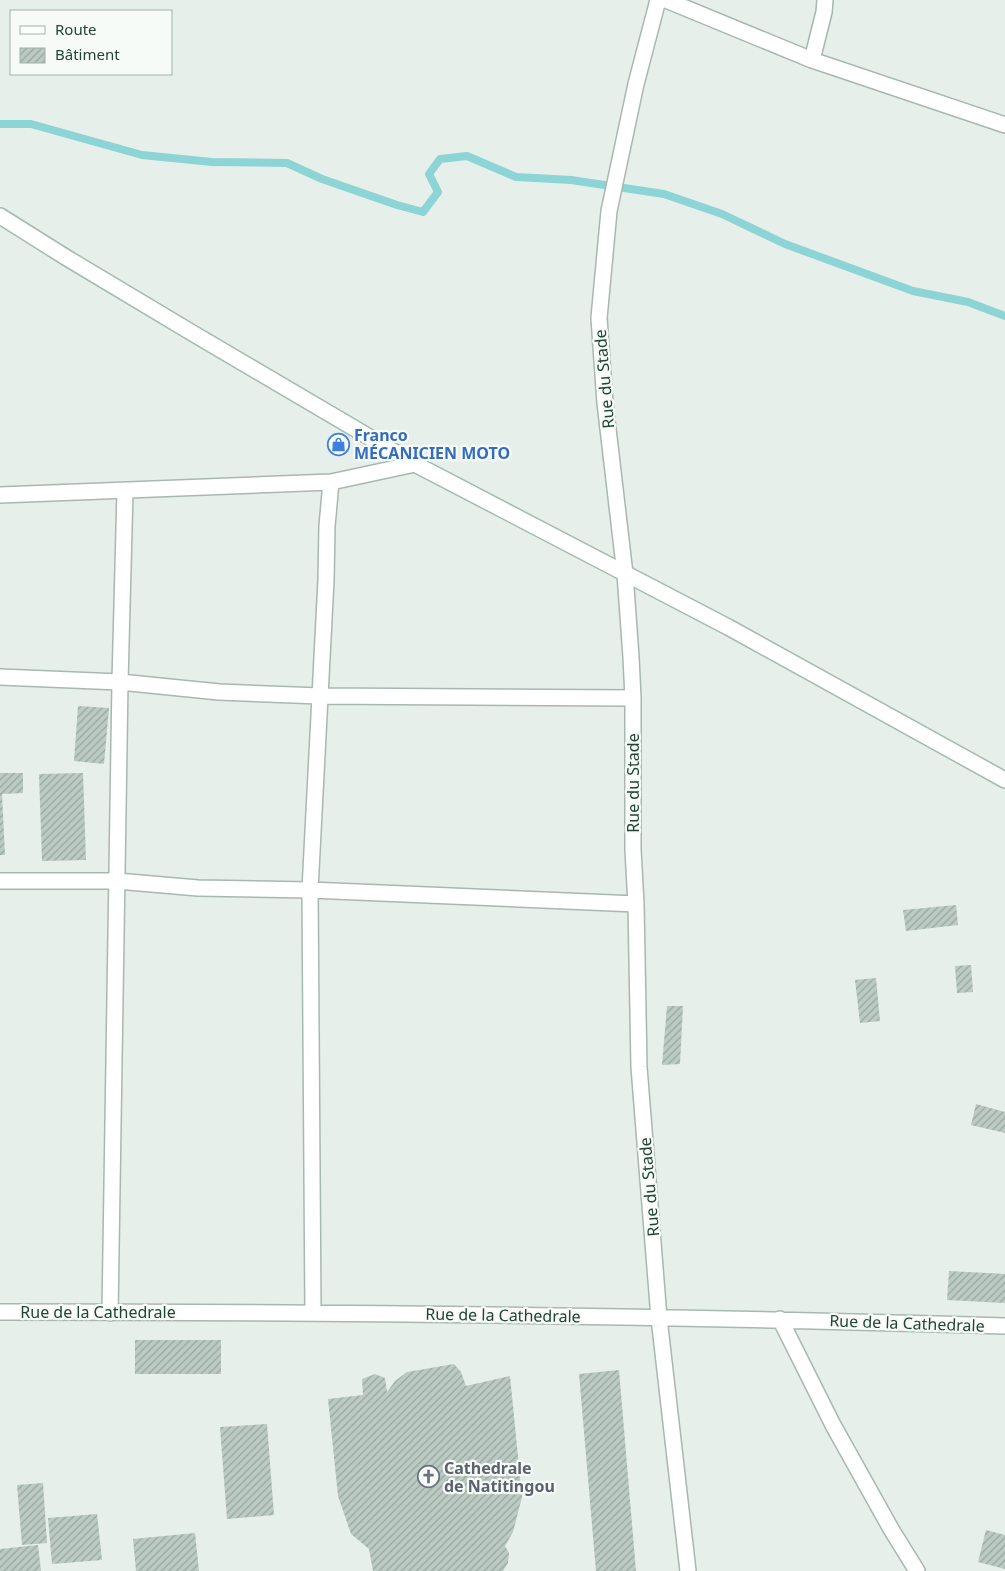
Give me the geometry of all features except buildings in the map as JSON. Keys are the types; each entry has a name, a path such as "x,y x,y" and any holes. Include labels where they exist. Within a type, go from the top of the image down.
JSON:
{"street":[{"name":"Rue du Stade","path":"658,0 636,84 608,211 599,318 605,403 625,574 633,698 633,850 636,904 639,1068 659,1318 688,1571"},
{"path":"666,0 812,60 1005,125"},
{"path":"812,60 824,12 825,0"},
{"path":"0,216 151,309 415,464 728,627 1005,780"},
{"path":"0,495 331,482 415,464"},
{"path":"313,1312 310,890 327,526 331,482"},
{"path":"110,1313 120,682 125,491"},
{"path":"0,677 120,682 219,692 320,696 633,698"},
{"path":"0,881 117,881 198,888 310,890 636,904"},
{"name":"Rue de la Cathedrale","path":"0,1312 313,1312 780,1319 1005,1326"},
{"path":"780,1319 833,1425 891,1529 917,1571"}],"waterway":[{"path":"0,124 31,124 142,155 212,162 287,163 322,179 423,212 438,192 429,174 440,159 467,156 516,177 571,180 664,194 722,214 785,244 913,291 968,302 1005,316"}],"place":[{"name":"Franco MÉCANICIEN MOTO","path":"338,444"},
{"name":"Cathedrale de Natitingou","path":"428,1477"}]}
